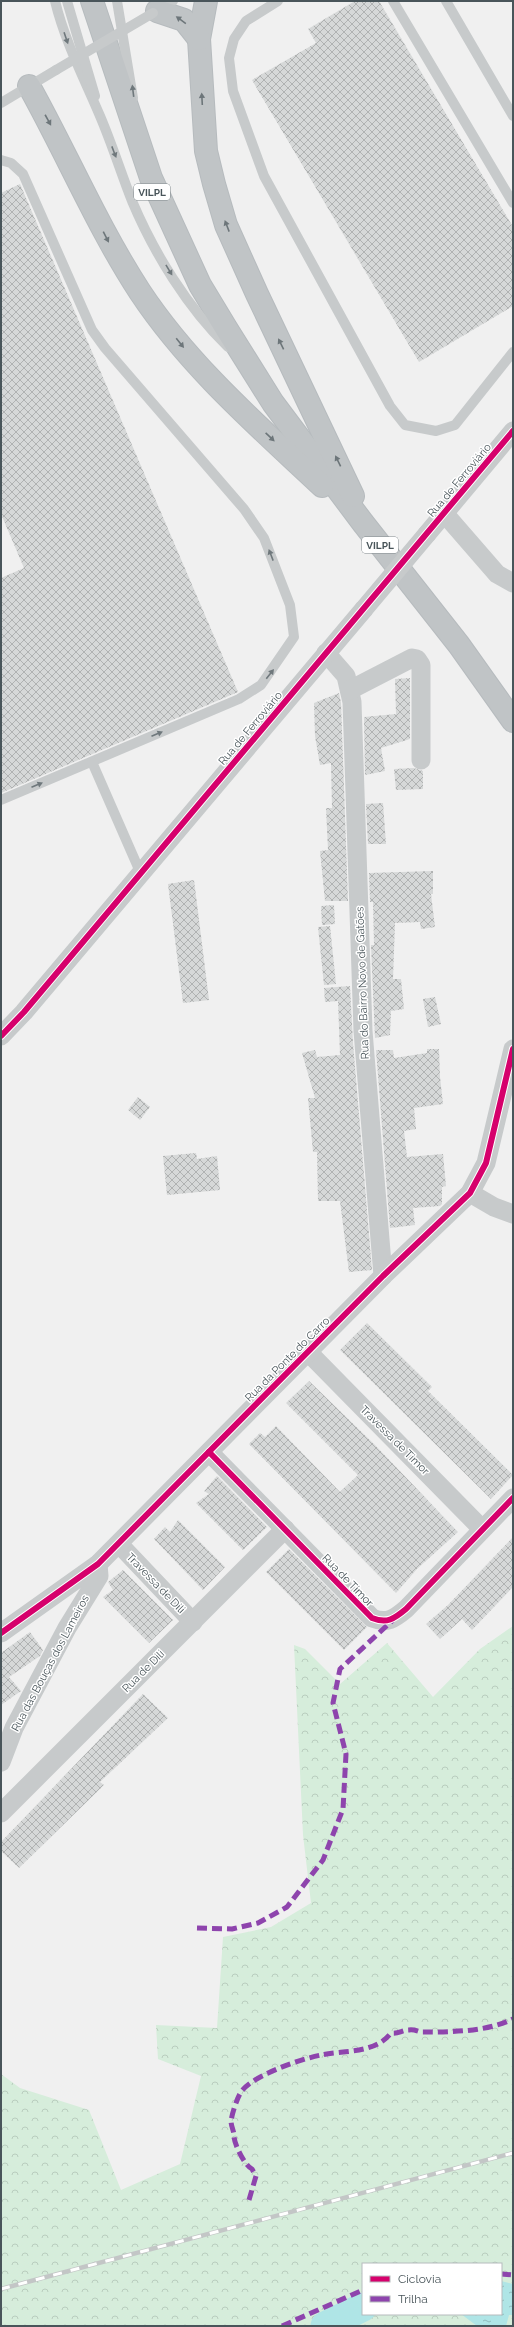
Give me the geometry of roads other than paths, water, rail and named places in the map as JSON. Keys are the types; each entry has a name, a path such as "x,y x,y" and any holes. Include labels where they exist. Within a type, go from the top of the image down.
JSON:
{"highway":[{"name":"VILPL","path":"88,1 147,180 164,222 183,262 214,319 273,403 363,523 459,645 513,721"},
{"name":"VILPL","path":"92,1 134,130 165,210 200,285 249,367"},
{"path":"206,1 199,39 206,151 226,225 260,301 348,482 363,523"},
{"path":"161,8 184,20 199,39"},
{"path":"29,86 58,139 110,244 141,293 181,345 224,394 363,523"}],"street":[{"name":"Rua de Ferroviário","path":"1,1036 24,1012 513,431"},
{"path":"444,514 497,574 513,583"},
{"name":"Rua do Bairro Novo de Gatões","path":"326,653 346,676 352,702 363,1031 382,1276"},
{"path":"350,690 412,658 417,659 421,665 421,760"},
{"name":"Rua da Ponte do Carro","path":"1,1633 98,1564 382,1276 470,1193 486,1163 513,1049"},
{"path":"470,1193 494,1207 513,1214"},
{"name":"Travessa de Timor","path":"308,1352 482,1529"},
{"name":"Rua de Timor","path":"209,1452 372,1618 380,1621 393,1620 406,1609 513,1498"},
{"name":"Rua de Dili","path":"1,1813 285,1529"},
{"name":"Travessa de Dili","path":"118,1544 193,1622"},
{"name":"Rua das Bouças dos Lameiros","path":"1,1762 14,1728 67,1628 99,1576 98,1564"}],"lane":[{"name":"VILPL","path":"55,1 70,50 100,116 133,202 156,248 202,318 249,367"},
{"name":"VILPL","path":"66,1 92,82 100,116"},
{"path":"117,1 132,89 134,130"},
{"path":"278,1 246,21 234,39 228,58 233,91 264,176 390,406 405,425 436,431 455,425 513,352"},
{"path":"393,1 513,203"},
{"path":"446,1 513,116"},
{"path":"1,103 161,8"},
{"path":"1,160 11,163 23,174 92,330 110,354 244,509 264,538 290,605 294,637 277,664 261,685 239,699 1,800"},
{"path":"92,762 140,874"}],"water":[{"path":"502,2281 513,2284 513,2315 509,2315 506,2326 477,2326 462,2315 502,2315"}],"waterway":[{"path":"325,2326 362,2308"}],"railway":[{"path":"1,2289 513,2153"}]}
